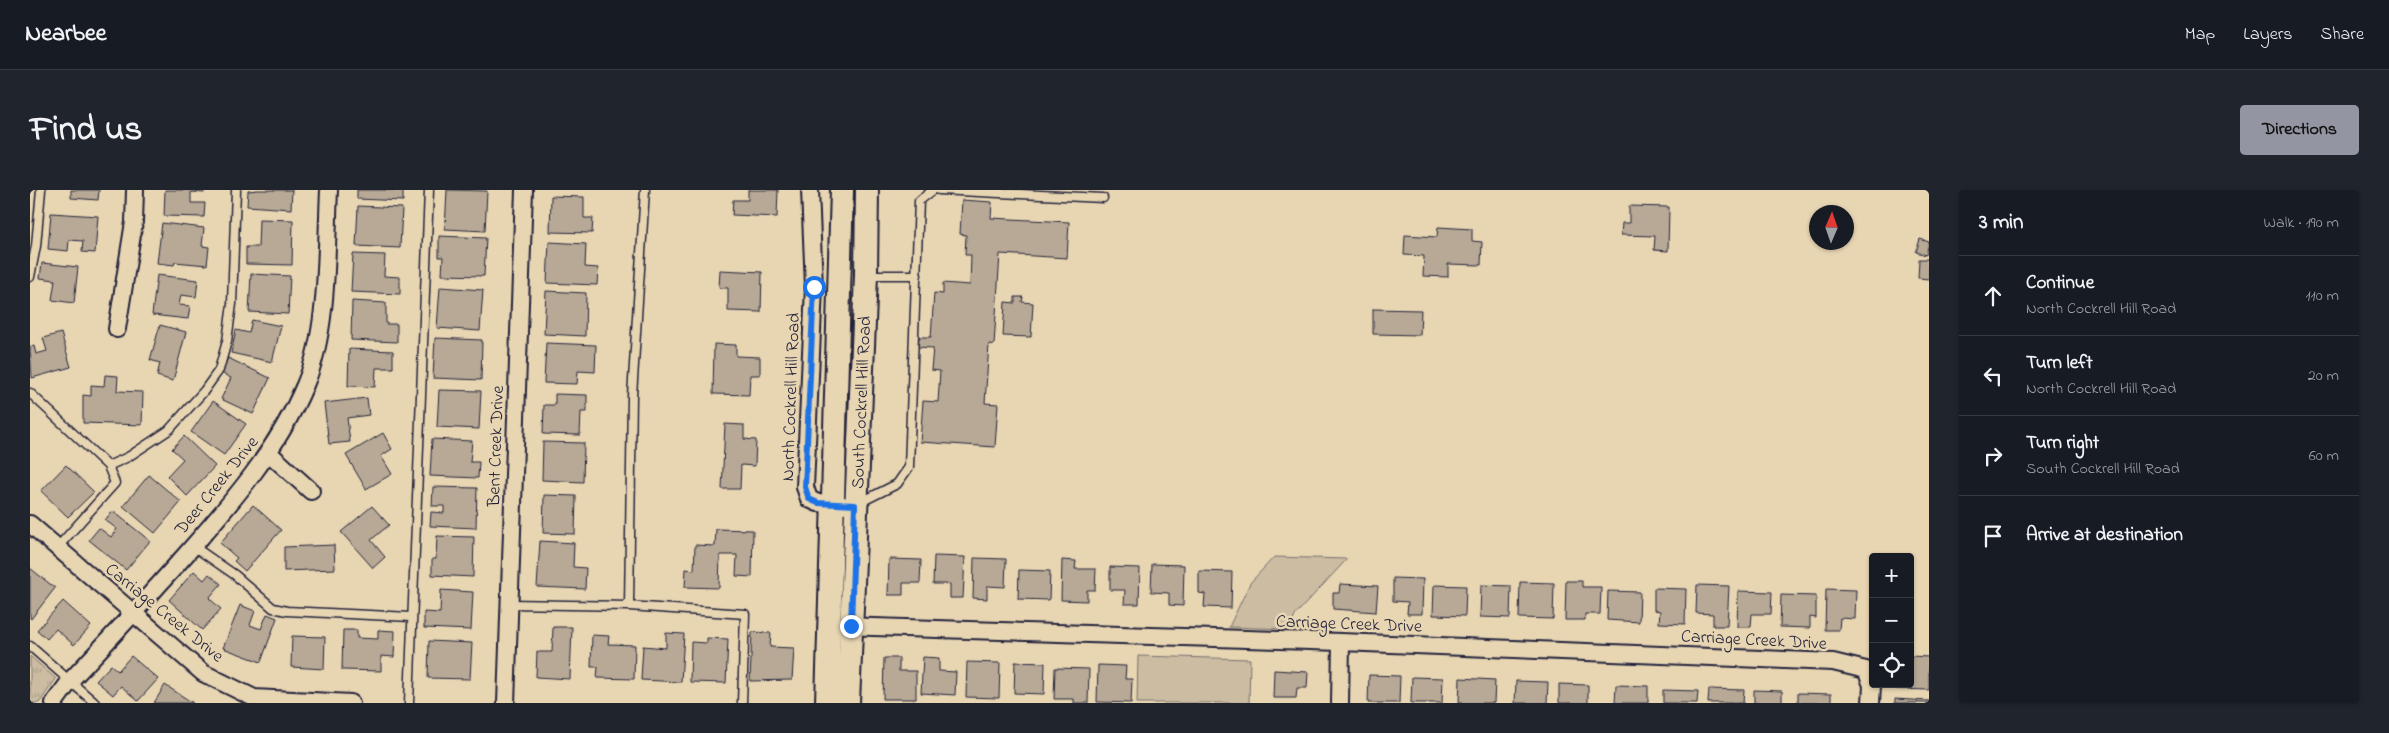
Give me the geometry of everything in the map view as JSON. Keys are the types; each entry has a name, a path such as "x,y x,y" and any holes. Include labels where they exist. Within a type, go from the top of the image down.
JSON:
{"main road":[{"name":"South Cockrell Hill Road","path":"827,703 840,626 844,505 842,190"},
{"name":"South Cockrell Hill Road","path":"844,505 866,275 866,190"},
{"name":"South Cockrell Hill Road","path":"840,626 848,703"}],"street":[{"path":"117,329 134,222 135,190"},
{"name":"Deer Creek Drive","path":"54,703 70,681 134,613 270,454 306,385 316,350 325,291 328,190"},
{"name":"Bent Creek Drive","path":"506,703 524,190"},
{"name":"North Cockrell Hill Road","path":"810,190 814,287 805,487 809,499 818,503 844,505"},
{"path":"270,454 311,491"},
{"name":"Carriage Creek Drive","path":"30,524 203,673 254,698 351,703"},
{"name":"Carriage Creek Drive","path":"840,626 1341,642 1833,662 1866,670 1872,685 1871,703"},
{"path":"1340,703 1341,642"}],"lane":[{"path":"30,277 36,246 42,190"},
{"path":"108,466 128,457 170,430 204,392 219,370 227,341 232,304 236,190"},
{"path":"409,703 428,190"},
{"path":"629,606 632,396 645,190"},
{"path":"844,505 897,484 909,467 919,201 933,190"},
{"path":"939,190 1103,198"},
{"path":"866,275 917,275"},
{"path":"30,393 108,466 115,483 57,548"},
{"path":"193,546 235,575 273,608 411,617"},
{"path":"509,604 629,606 745,614 742,703"},
{"path":"30,646 95,703"}],"green space":[{"path":"1274,557 1347,559 1296,614 1289,629 1229,627 1250,583"},
{"path":"30,656 56,679 39,703 30,703"},
{"path":"1138,656 1250,659 1249,703 1137,703"}],"building":[{"path":"71,190 99,190 98,200 71,198"},
{"path":"165,190 204,190 204,193 191,192 191,203 205,203 204,217 164,216"},
{"path":"292,190 291,209 247,206 248,191"},
{"path":"357,190 403,190 403,201 357,199"},
{"path":"447,190 487,191 485,231 445,229"},
{"path":"748,190 778,190 777,217 732,215 733,200 748,200"},
{"path":"551,196 584,197 584,218 593,218 592,233 550,232"},
{"path":"962,200 992,202 991,218 1069,222 1067,258 1000,254 994,345 989,344 985,403 998,404 995,447 920,442 923,401 938,402 940,371 931,370 933,348 918,347 919,337 931,337 934,293 943,294 943,283 970,285 971,255 965,255 966,235 960,234"},
{"path":"358,206 402,208 400,248 356,246"},
{"path":"1629,206 1669,207 1668,251 1654,250 1655,236 1621,235 1622,223 1629,223"},
{"path":"51,213 98,216 95,253 82,252 83,241 69,240 68,251 48,249"},
{"path":"259,219 293,220 292,265 246,264 246,247 258,247"},
{"path":"162,223 204,228 202,246 209,247 207,265 175,262 174,265 157,263"},
{"path":"1438,227 1472,229 1472,241 1482,242 1481,265 1448,264 1448,277 1423,276 1424,256 1404,255 1405,235 1437,237"},
{"path":"439,236 486,238 484,276 442,275 443,257 439,257"},
{"path":"1920,239 1929,242 1926,255 1916,252"},
{"path":"549,242 586,244 585,267 598,268 597,285 547,283"},
{"path":"353,254 385,255 384,276 400,277 400,294 351,292"},
{"path":"1919,259 1929,259 1929,279 1918,278"},
{"path":"42,263 78,267 74,303 52,300 55,280 40,278"},
{"path":"720,270 762,272 761,312 728,311 728,288 719,288"},
{"path":"251,274 290,276 288,314 249,312"},
{"path":"157,275 198,280 196,297 181,295 179,305 190,306 188,319 152,315"},
{"path":"440,287 483,290 480,331 437,328"},
{"path":"546,291 586,293 585,336 544,334"},
{"path":"1015,297 1023,297 1022,302 1033,303 1031,337 1003,336 1005,302 1015,303"},
{"path":"352,301 386,303 386,324 397,324 397,342 351,340"},
{"path":"1373,309 1421,310 1420,335 1373,334"},
{"path":"252,320 281,326 272,362 231,353 236,330 249,333"},
{"path":"160,325 186,332 173,381 157,376 160,363 150,360"},
{"path":"61,333 71,367 32,378 30,347 34,346 36,354 47,351 43,338"},
{"path":"435,338 482,340 481,380 433,378"},
{"path":"546,343 596,345 595,372 578,371 577,384 544,383"},
{"path":"714,344 736,345 736,356 760,357 760,375 750,375 749,395 713,394"},
{"path":"349,349 393,351 393,368 376,368 375,387 348,386"},
{"path":"228,358 270,378 253,414 221,399 231,378 221,373"},
{"path":"105,375 118,376 117,391 143,392 142,425 83,423 83,395 91,396 91,385 104,386"},
{"path":"439,390 481,391 479,429 437,427"},
{"path":"555,394 587,395 587,412 581,412 580,435 543,434 544,405 555,405"},
{"path":"367,398 369,415 347,418 350,442 329,444 324,403"},
{"path":"213,401 246,424 224,455 191,432"},
{"path":"725,424 744,425 744,439 756,440 755,466 741,465 740,489 722,489"},
{"path":"383,433 392,449 381,456 392,474 366,489 346,455"},
{"path":"184,436 215,466 187,496 167,476 183,459 172,449"},
{"path":"432,439 472,441 470,462 479,462 478,478 430,476"},
{"path":"543,442 584,443 583,482 542,480"},
{"path":"66,465 94,492 68,517 41,491"},
{"path":"149,475 181,502 155,533 123,506"},
{"path":"433,487 477,488 476,528 430,526 431,512 444,513 444,506 432,506"},
{"path":"544,495 576,496 575,534 543,533"},
{"path":"253,505 281,530 245,571 234,561 237,558 220,543"},
{"path":"372,506 389,525 371,540 385,557 373,568 341,532"},
{"path":"113,511 150,541 126,570 89,540 99,528 111,537 117,529 105,520"},
{"path":"716,529 753,530 752,577 736,576 737,555 720,555 719,588 685,587 686,569 694,570 695,545 715,546"},
{"path":"437,536 474,537 473,577 432,575 432,559 436,559"},
{"path":"540,541 574,543 573,567 586,568 585,589 537,587"},
{"path":"334,545 335,569 284,571 284,547"},
{"path":"934,556 965,557 963,598 950,598 950,584 933,584"},
{"path":"974,558 1006,559 1005,587 987,586 987,599 973,598"},
{"path":"889,559 921,560 920,583 903,583 903,595 888,595"},
{"path":"1062,560 1076,561 1075,569 1096,569 1095,590 1087,590 1087,601 1061,600"},
{"path":"1152,564 1184,565 1183,606 1169,605 1169,593 1151,592"},
{"path":"1110,567 1140,568 1139,604 1124,604 1125,590 1110,590"},
{"path":"30,568 55,588 31,619 30,618"},
{"path":"1019,570 1050,571 1049,600 1018,599"},
{"path":"194,571 204,580 209,574 221,584 209,598 221,609 202,630 169,600"},
{"path":"1199,571 1232,572 1231,608 1204,607 1205,594 1199,593"},
{"path":"1393,578 1423,579 1422,614 1407,614 1408,602 1393,601"},
{"path":"1566,581 1582,581 1582,587 1601,587 1600,614 1585,614 1585,620 1565,620"},
{"path":"1520,582 1554,583 1553,619 1519,618"},
{"path":"1340,584 1378,586 1376,612 1333,609 1333,593 1339,593"},
{"path":"1434,585 1466,586 1465,616 1433,615"},
{"path":"1481,585 1511,586 1510,618 1480,617"},
{"path":"1697,585 1729,586 1727,626 1713,626 1713,614 1696,613"},
{"path":"1654,588 1686,589 1685,624 1659,623 1660,611 1654,610"},
{"path":"1826,589 1856,590 1855,619 1840,618 1839,630 1825,630"},
{"path":"441,590 473,592 471,630 424,628 424,612 440,613"},
{"path":"1608,591 1640,592 1639,622 1607,620"},
{"path":"1738,591 1772,592 1771,614 1752,614 1751,627 1737,627"},
{"path":"1781,595 1816,596 1816,618 1810,617 1810,628 1780,627"},
{"path":"63,601 91,626 74,645 56,629 47,639 37,630"},
{"path":"240,605 255,611 250,625 261,629 267,614 277,618 261,662 223,648"},
{"path":"553,627 572,627 570,679 536,677 537,652 552,652"},
{"path":"343,630 357,630 357,638 378,639 378,630 395,631 394,657 381,656 381,671 342,670"},
{"path":"752,632 771,633 770,647 794,648 792,680 750,681"},
{"path":"666,633 684,634 681,682 641,680 643,646 666,648"},
{"path":"592,635 609,636 608,644 635,645 634,679 597,678 598,667 591,667"},
{"path":"292,636 325,637 324,669 291,667"},
{"path":"707,638 728,639 726,683 690,682 691,642 707,643"},
{"path":"429,641 472,643 470,679 428,678"},
{"path":"131,656 158,679 138,701 121,686 113,695 96,681 111,665 118,671"},
{"path":"1914,656 1929,657 1929,690 1896,689 1914,688"},
{"path":"923,657 939,658 939,671 956,672 955,695 921,693"},
{"path":"884,658 899,658 899,671 916,671 916,699 883,699"},
{"path":"967,662 1000,663 999,698 966,697"},
{"path":"1015,662 1045,663 1044,694 1014,693"},
{"path":"1098,665 1126,666 1125,679 1132,679 1131,703 1097,702"},
{"path":"1055,668 1089,669 1088,703 1074,703 1074,699 1054,699"},
{"path":"1274,670 1308,672 1307,688 1297,688 1296,698 1273,698"},
{"path":"1369,675 1400,676 1399,703 1368,703"},
{"path":"1412,677 1443,678 1442,703 1411,703"},
{"path":"1460,678 1495,680 1494,703 1459,703"},
{"path":"1516,681 1548,682 1547,703 1515,703"},
{"path":"1559,684 1588,685 1588,703 1559,703"},
{"path":"165,685 193,703 154,703"},
{"path":"1616,685 1648,686 1648,703 1615,703"},
{"path":"1709,689 1744,690 1743,703 1708,703"},
{"path":"1663,690 1698,691 1697,703 1663,703"},
{"path":"1754,690 1782,691 1782,703 1754,703"},
{"path":"1798,693 1831,694 1831,703 1798,703"},
{"path":"1895,699 1929,701 1929,703 1895,703"}],"route":[{"path":"814,287 805,487 809,499 818,503 855,505 851,626"}]}
